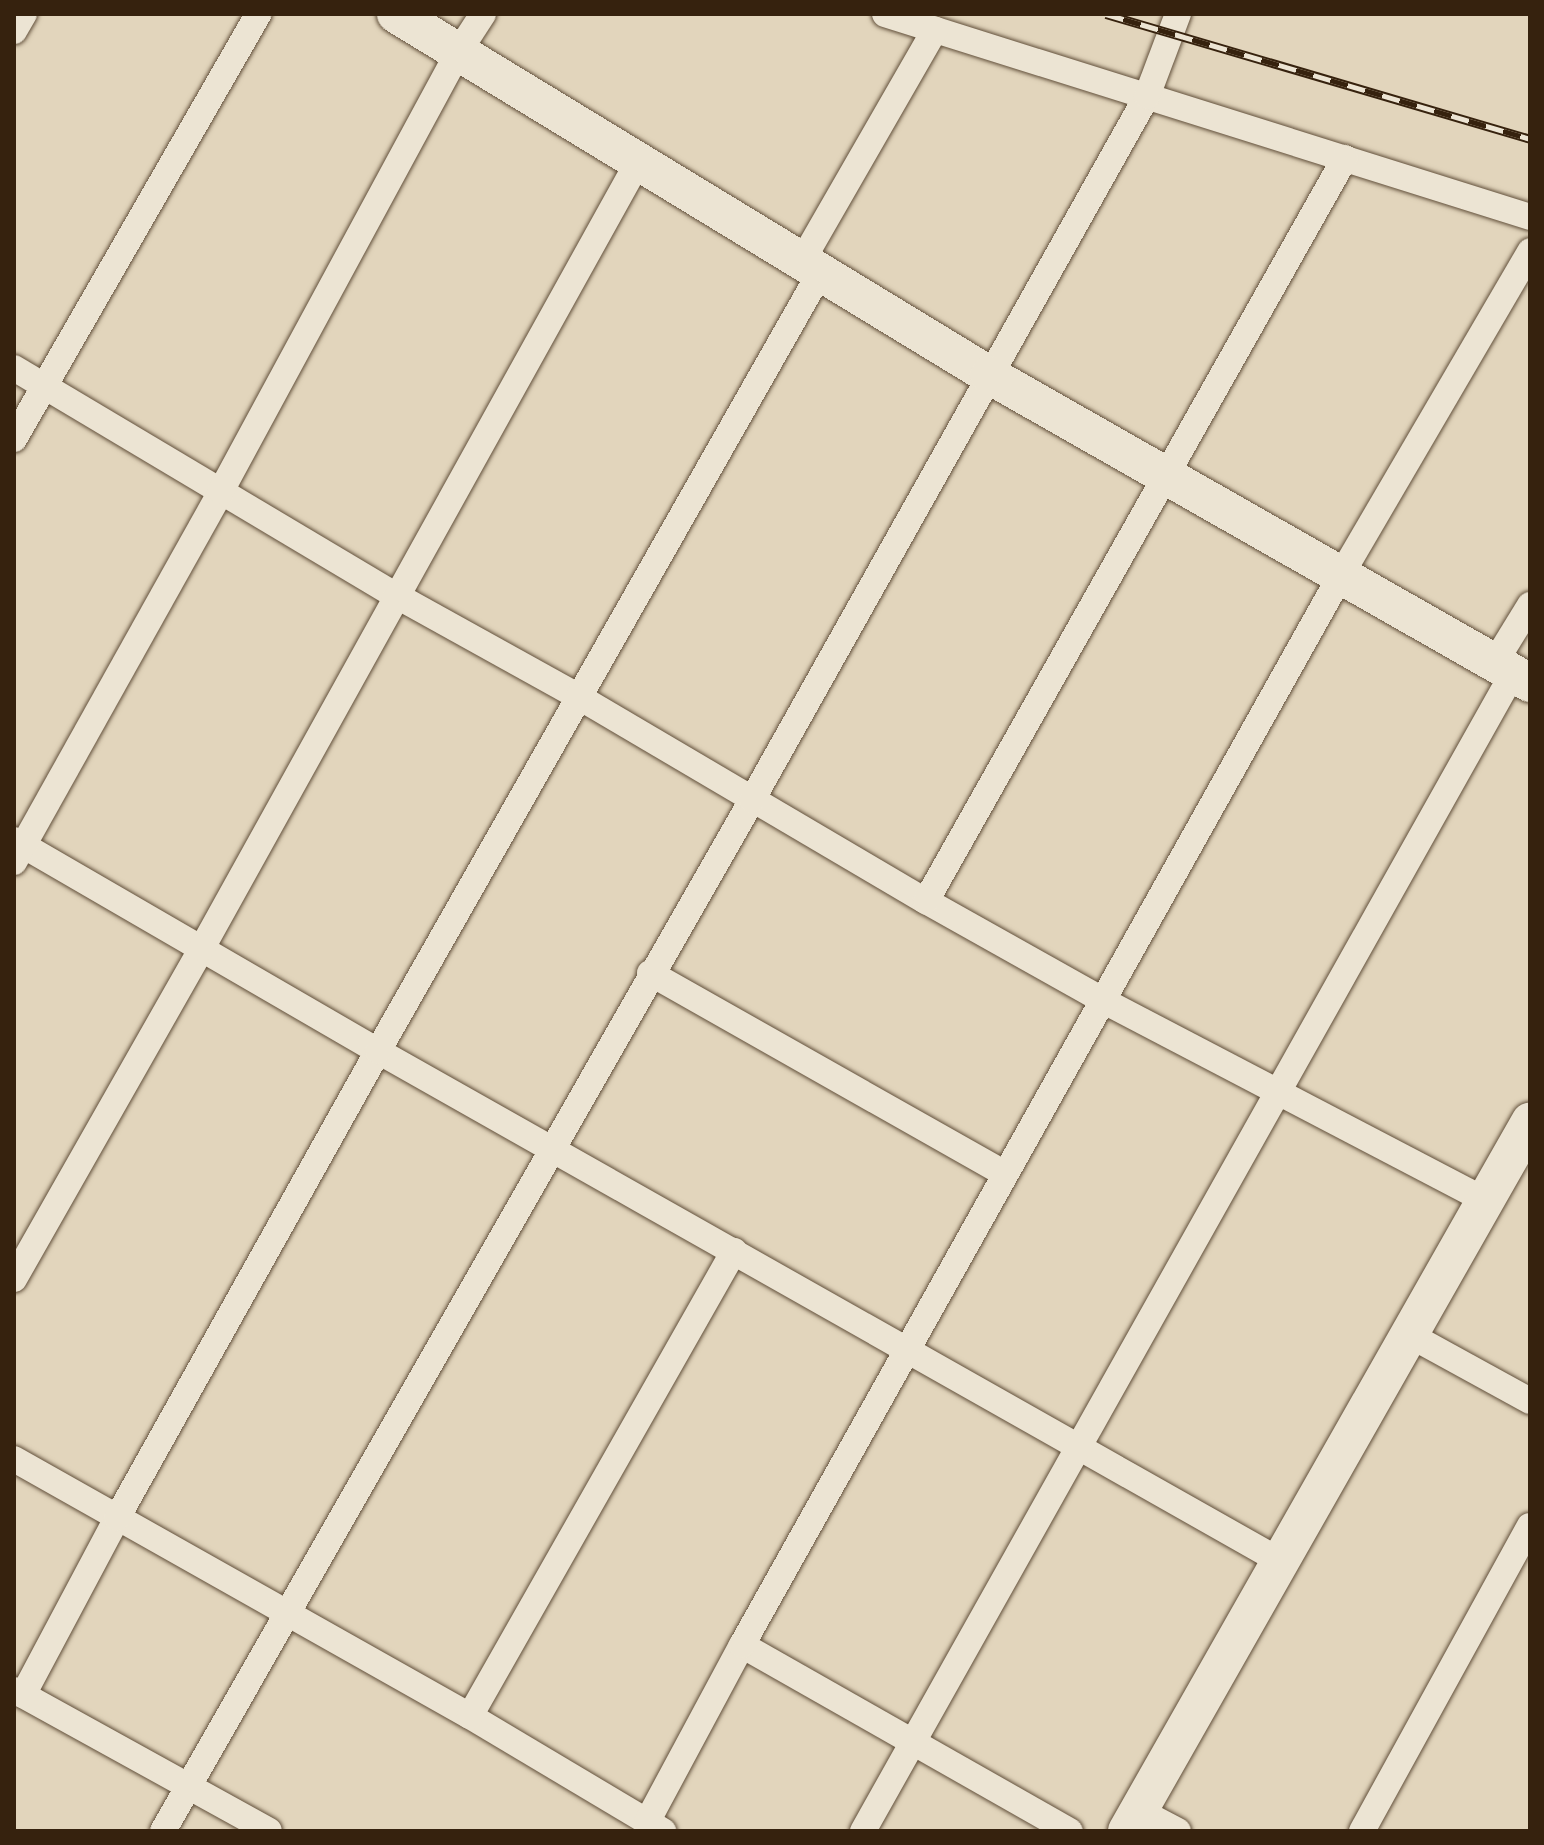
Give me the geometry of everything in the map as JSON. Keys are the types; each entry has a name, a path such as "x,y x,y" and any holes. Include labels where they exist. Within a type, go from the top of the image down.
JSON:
{"main road":[{"path":"396,14 989,375 1513,673"},
{"path":"1133,1820 1530,1122"}],"street":[{"path":"14,31 24,14"},
{"path":"14,439 258,14"},
{"path":"483,14 459,51 221,491 17,849 202,948 378,1051 1280,1561"},
{"path":"885,14 1530,217"},
{"path":"163,1831 650,973 752,800 1147,96 1178,14"},
{"path":"269,1831 18,1693 579,697 935,30"},
{"path":"926,901 1345,158"},
{"path":"14,1279 202,948 638,162"},
{"path":"14,1459 470,1716 655,1826 742,1645 1341,575 1530,251"},
{"path":"14,368 397,596 579,697 926,901 1104,1001 1484,1200"},
{"path":"863,1831 916,1743 1077,1446 1513,673 1530,605"},
{"path":"650,973 1005,1174"},
{"path":"470,1716 734,1251"},
{"path":"1408,1334 1530,1401"},
{"path":"1362,1831 1530,1526"},
{"path":"742,1645 1070,1831"},
{"path":"1133,1820 1178,1831"}],"railway":[{"path":"1106,14 1530,139"}]}
